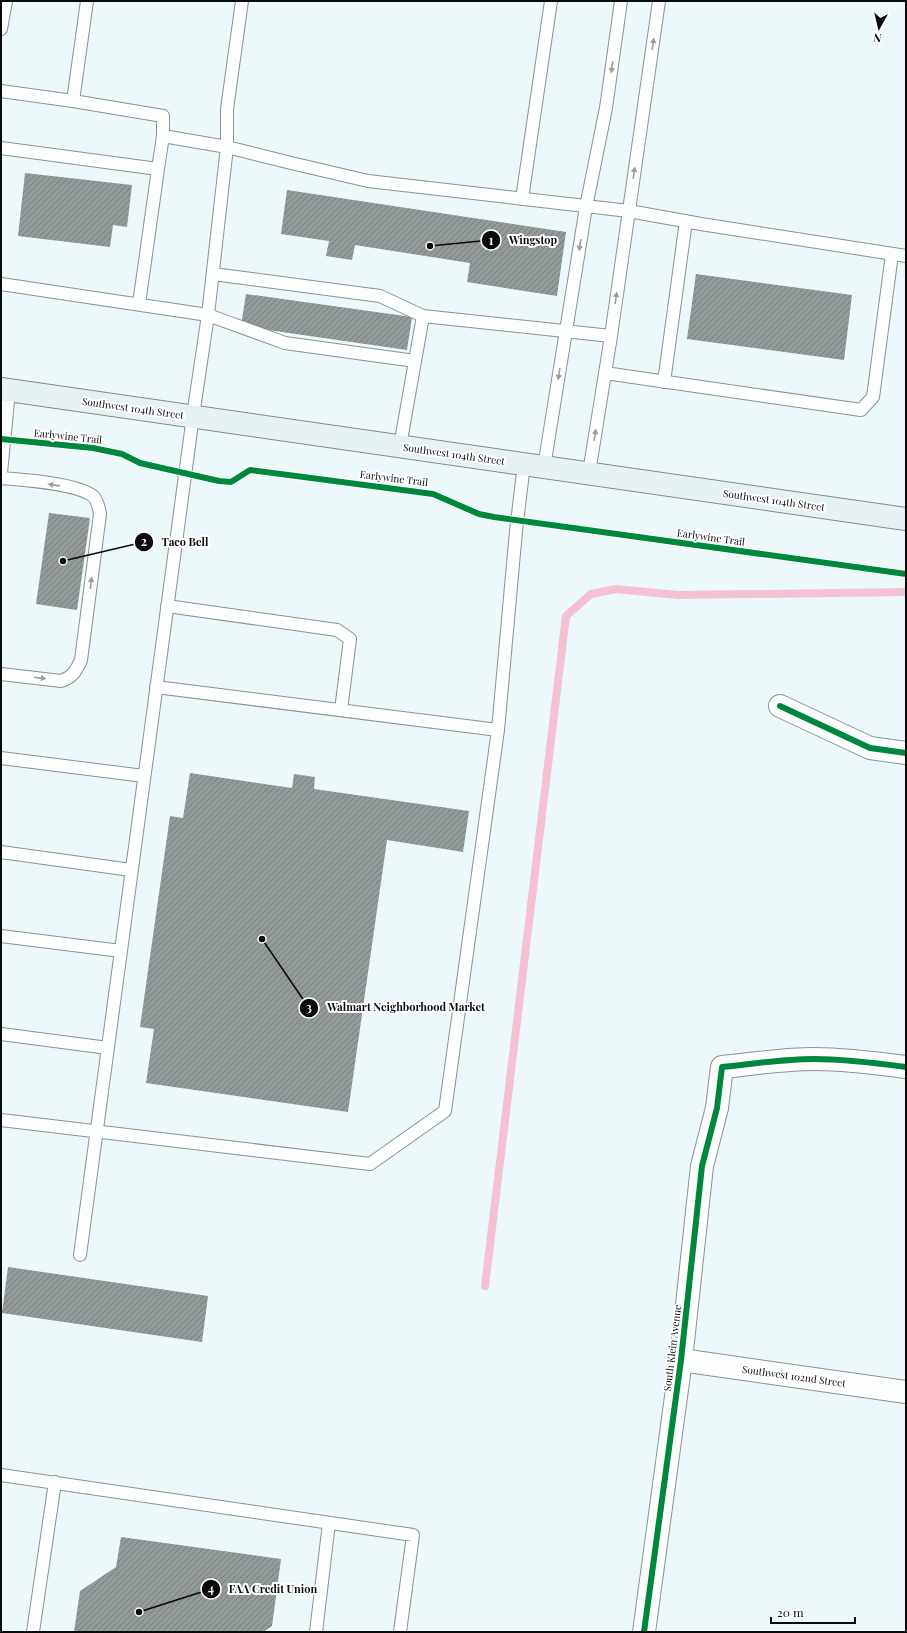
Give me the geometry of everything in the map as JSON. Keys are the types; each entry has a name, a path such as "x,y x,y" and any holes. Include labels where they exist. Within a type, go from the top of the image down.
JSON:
{"main road":[{"name":"Southwest 104th Street","path":"5,390 906,519"}],"street":[{"path":"780,706 870,748 906,753"},
{"name":"South Klein Avenue","path":"644,1632 681,1360 702,1166 717,1108 722,1067 814,1059 841,1060 906,1067"},
{"name":"Southwest 102nd Street","path":"681,1360 906,1392"}],"lane":[{"path":"1,29 6,1"},
{"path":"73,101 87,1"},
{"path":"80,1255 167,606 208,315 227,147 227,109 242,1"},
{"path":"522,199 551,1"},
{"path":"1,1120 370,1164 445,1111 498,730 516,531 534,465 566,332 586,207 606,108 622,1"},
{"path":"589,473 611,336 659,1"},
{"path":"1,91 164,116 163,136 139,304"},
{"path":"163,136 227,147 368,180 629,212 906,256"},
{"path":"1,148 158,169"},
{"path":"664,382 686,221"},
{"path":"605,373 861,410 873,397 892,254"},
{"path":"213,274 380,296 423,316 611,336"},
{"path":"1,284 208,315 285,343 415,361"},
{"path":"400,446 423,316"},
{"path":"1,473 5,390"},
{"path":"1,478 73,487 93,497 98,504 100,514 81,660 76,671 69,678 61,681 1,674"},
{"path":"167,606 337,630 350,639 340,710"},
{"path":"156,687 498,730"},
{"path":"1,758 144,776"},
{"path":"1,852 132,870"},
{"path":"1,936 121,951"},
{"path":"1,1034 108,1048"},
{"path":"1,1476 55,1482 413,1535 400,1632"},
{"path":"33,1632 55,1482"},
{"path":"316,1632 329,1523"}],"building":[{"path":"25,173 132,185 127,227 113,225 110,247 18,236"},
{"path":"287,190 566,232 557,296 467,282 470,263 355,245 352,260 326,256 329,241 281,234"},
{"path":"696,274 852,295 844,360 687,339"},
{"path":"246,294 412,317 407,350 241,326"},
{"path":"49,513 90,518 77,610 36,604"},
{"path":"190,773 292,788 294,774 315,777 314,789 469,811 463,852 387,840 348,1112 146,1083 154,1029 140,1027 170,816 183,818"},
{"path":"8,1267 208,1296 202,1342 2,1313"},
{"path":"121,1537 281,1559 272,1626 263,1632 74,1632 80,1591 116,1567"}],"waterway":[{"path":"485,1286 566,616 591,594 616,589 678,595 906,592"}],"cycle path":[{"name":"Earlywine Trail","path":"1,439 93,448 122,454 140,463 219,481 231,482 250,470 433,494 479,514 494,517 906,574"},
{"path":"780,706 870,748 906,753"},
{"path":"644,1632 681,1360 702,1166 717,1108 722,1067 802,1059 848,1060 906,1067"}],"place":[{"name":"Wingstop","path":"430,246"},
{"name":"Taco Bell","path":"63,561"},
{"name":"Walmart Neighborhood Market","path":"262,939"},
{"name":"FAA Credit Union","path":"139,1612"}]}
